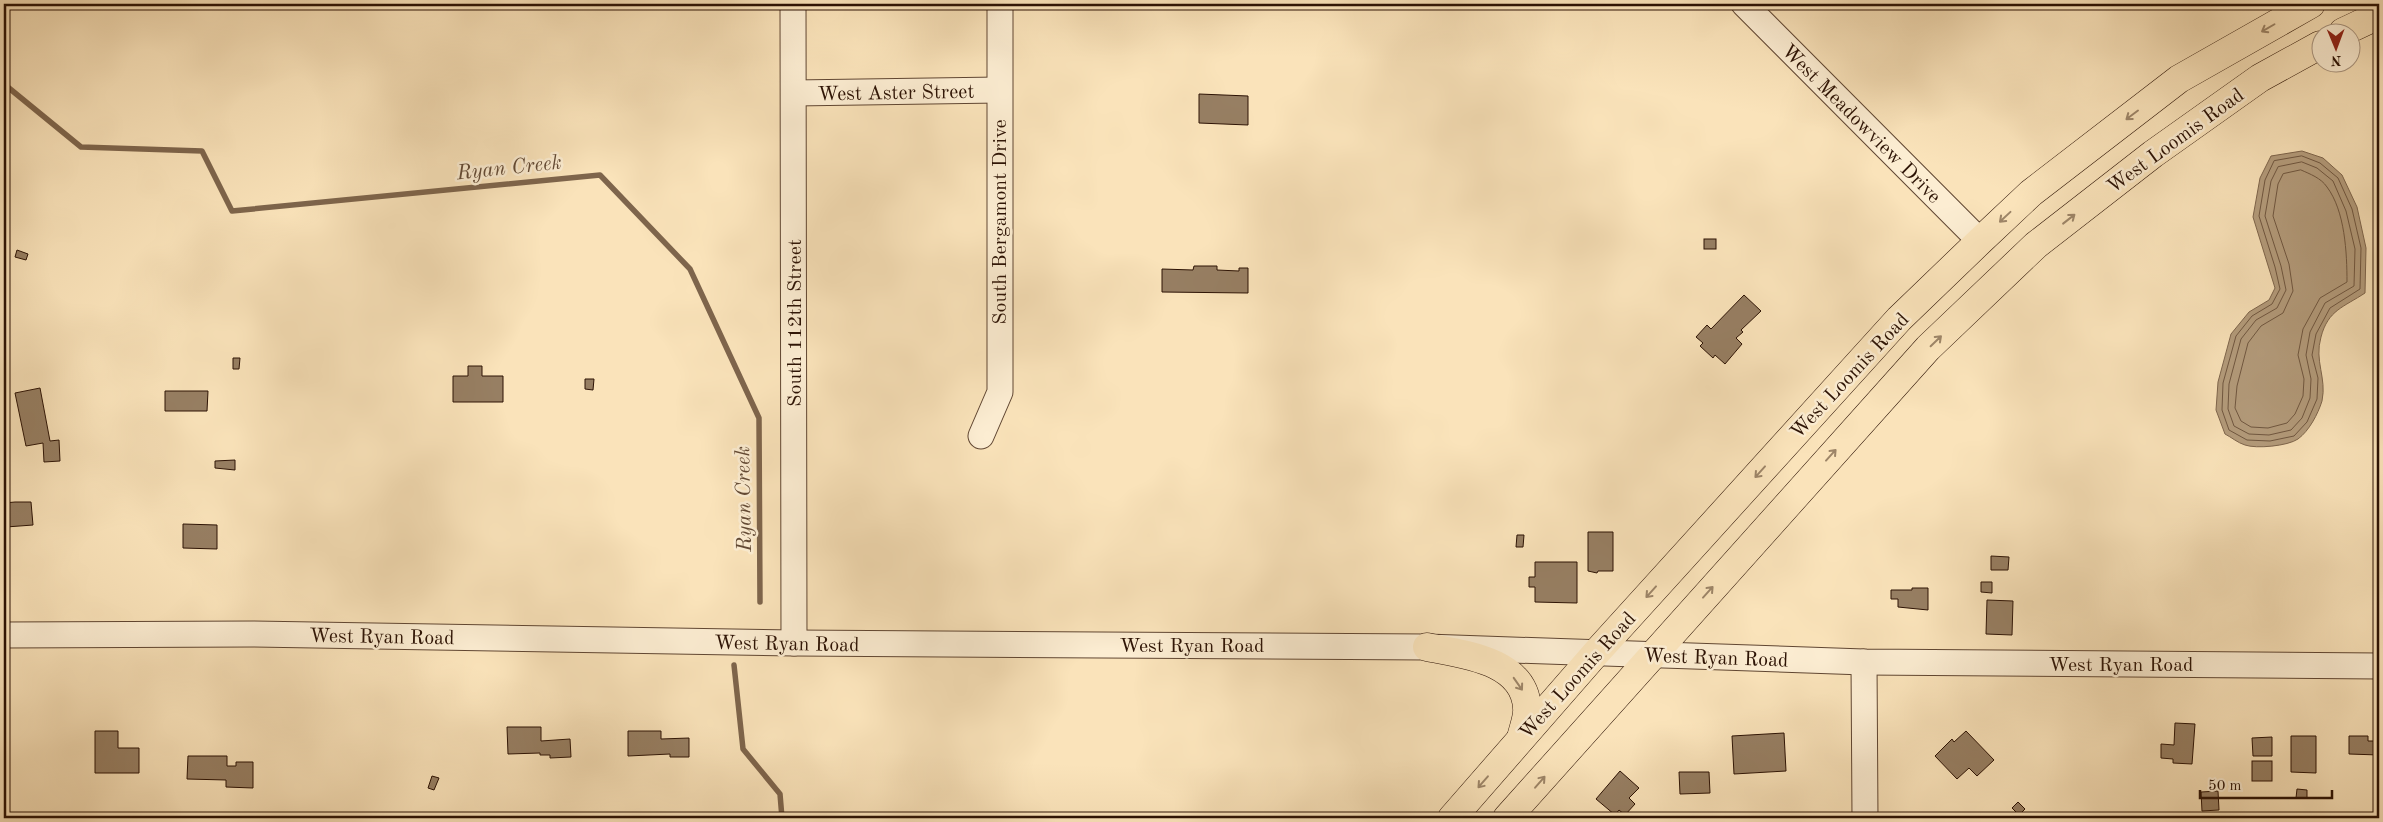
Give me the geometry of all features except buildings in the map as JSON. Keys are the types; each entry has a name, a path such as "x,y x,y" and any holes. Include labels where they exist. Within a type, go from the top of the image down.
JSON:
{"main road":[{"name":"West Loomis Road","path":"1452,818 1520,738 1900,319 2031,192 2179,79 2311,4"},
{"path":"2360,24 2379,14"},
{"name":"West Loomis Road","path":"1507,818 1928,348 2036,245 2153,154 2260,78 2310,50"},
{"path":"1872,350 1902,376"},
{"path":"1427,647 1484,660 1506,670 1522,687 1528,709 1520,738"}],"street":[{"name":"South 112th Street","path":"793,4 794,643"},
{"name":"South Bergamont Drive","path":"981,436 1000,392 1000,4"},
{"name":"West Meadowview Drive","path":"1752,6 1980,241"},
{"name":"West Aster Street","path":"794,93 999,90"},
{"name":"West Ryan Road","path":"4,635 254,634 794,643 1427,647 1864,662 2379,666"},
{"path":"1864,662 1865,818"}],"water":[{"path":"2302,151 2323,158 2342,175 2357,207 2366,248 2365,293 2332,315 2324,328 2319,346 2323,385 2322,401 2316,417 2309,427 2298,439 2287,443 2272,446 2250,446 2240,443 2225,434 2216,410 2218,382 2231,334 2249,312 2269,300 2275,288 2253,217 2260,178 2271,156"}],"waterway":[{"name":"Ryan Creek","path":"4,84 81,147 202,151 232,211 600,175 690,269 759,418 760,602"},
{"name":"Ryan Creek","path":"734,665 743,749 780,794 782,818"}]}
